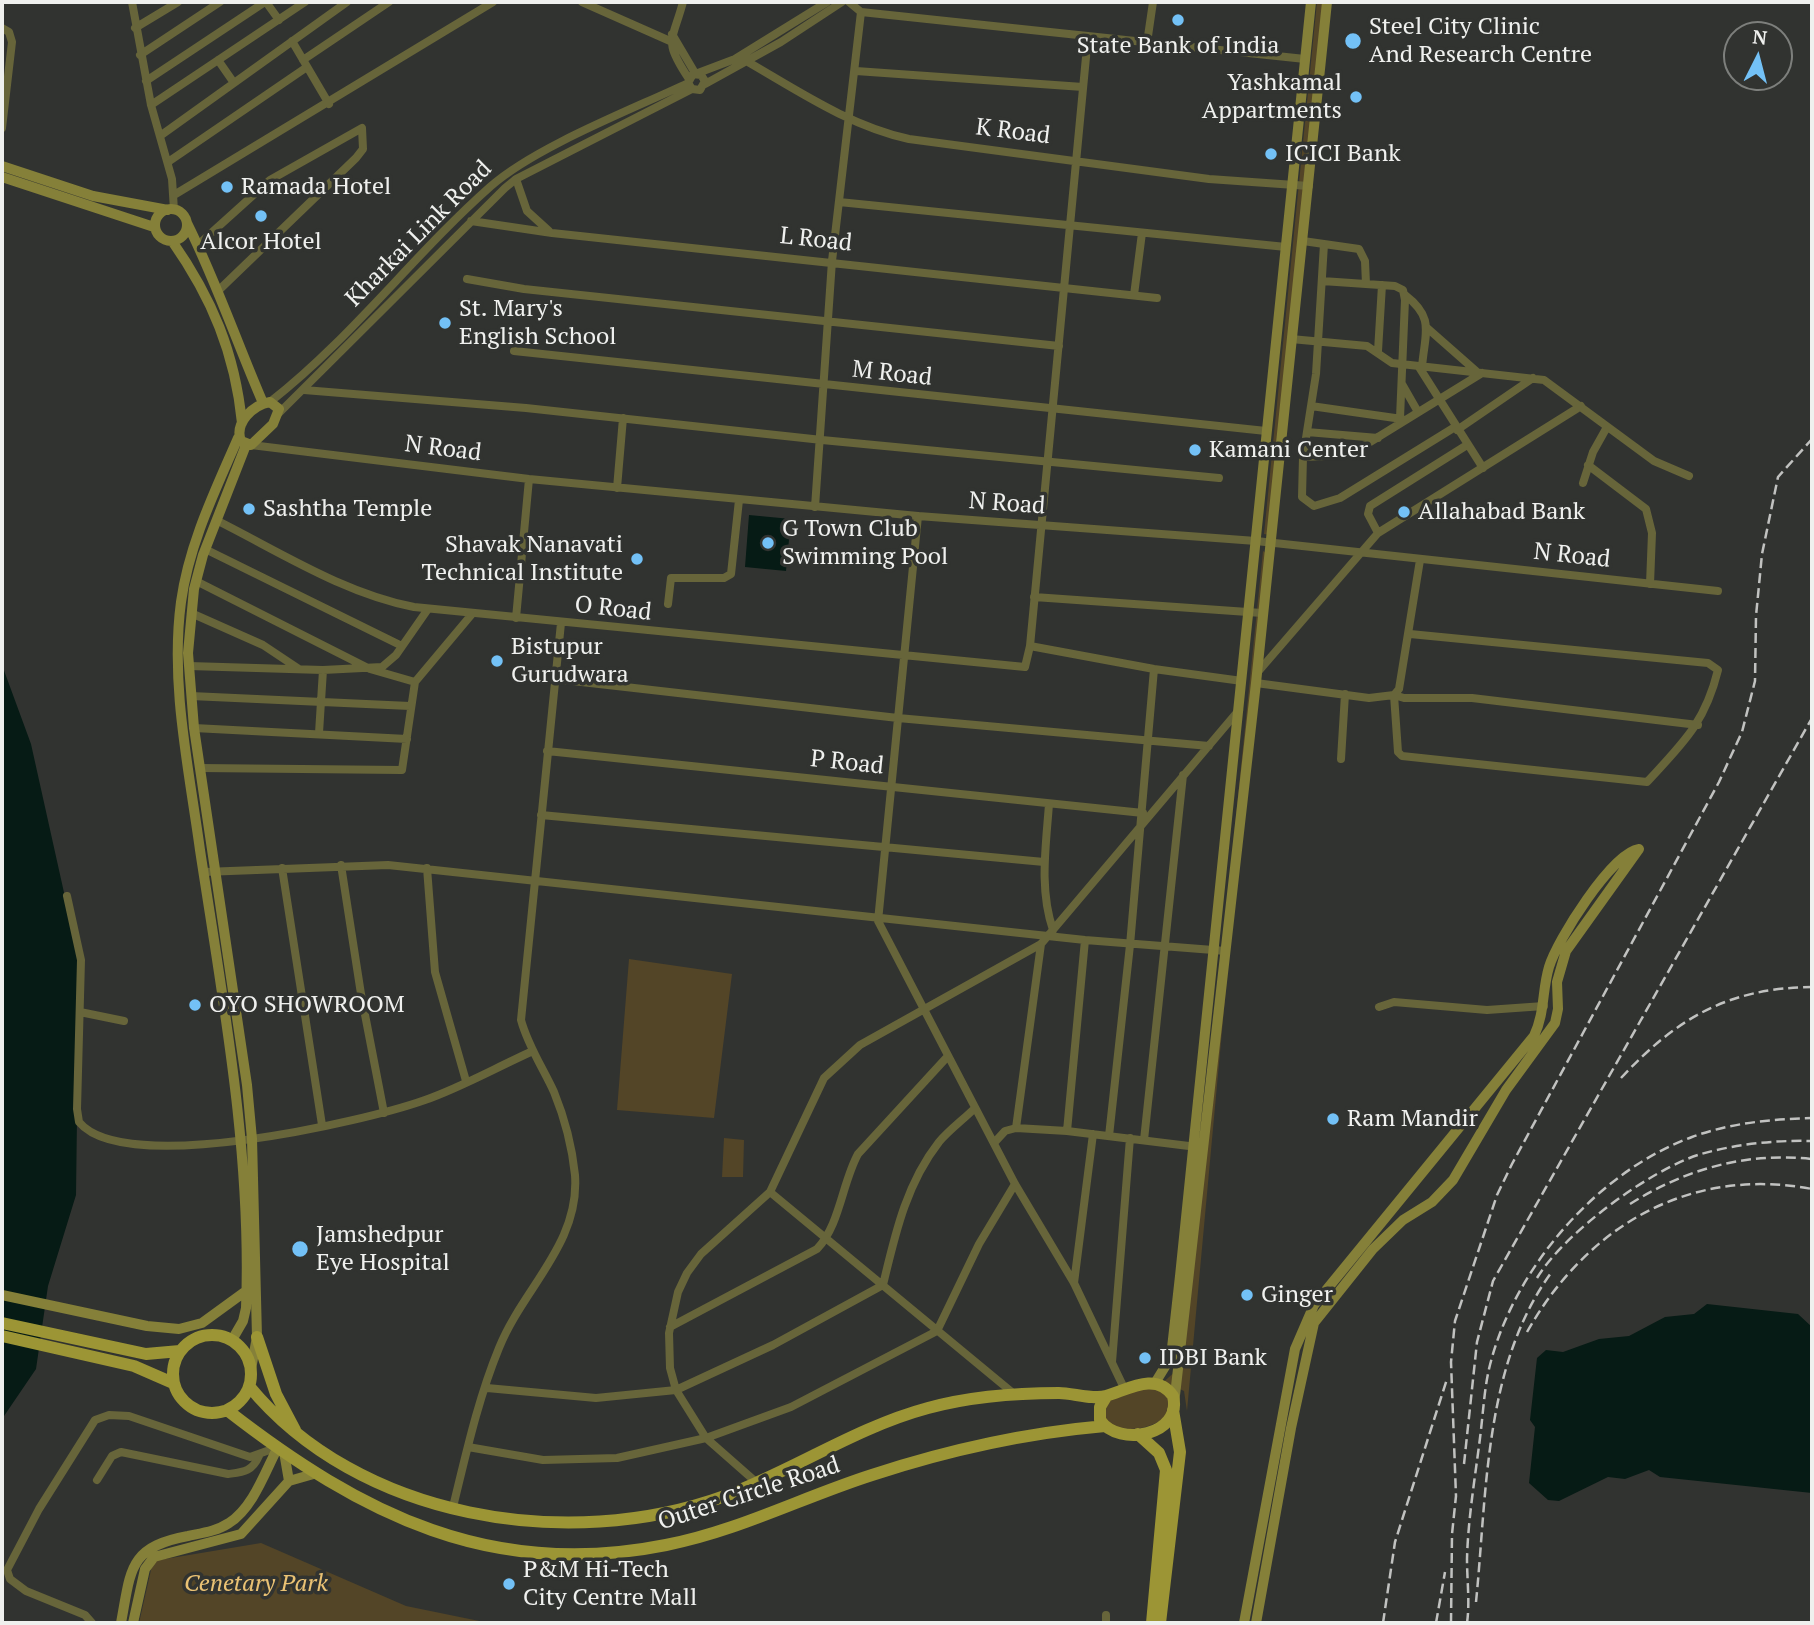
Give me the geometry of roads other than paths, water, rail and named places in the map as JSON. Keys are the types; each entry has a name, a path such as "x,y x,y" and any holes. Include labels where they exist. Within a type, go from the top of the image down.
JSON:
{"main road":[{"path":"2,1323 70,1343 173,1383"},
{"path":"206,1335 232,1340 247,1358 251,1369 249,1385 241,1400 227,1410 210,1413 194,1409 181,1398 173,1383 173,1366 180,1350 191,1340 206,1335"},
{"path":"2,1336 146,1354 180,1350"},
{"path":"257,1337 276,1394 296,1434"},
{"path":"249,1385 296,1434 359,1472 410,1494 453,1507 497,1518 543,1522 619,1520 694,1506 756,1482 881,1425 967,1398 1013,1393 1073,1393 1106,1397 1124,1388 1154,1382 1169,1391 1180,1452 1160,1623"},
{"path":"1106,1397 1100,1413 1105,1426 1117,1433 1138,1434 1161,1428 1171,1418 1174,1409"},
{"name":"Outer Circle Road","path":"227,1410 317,1473 412,1525 481,1545 521,1552 570,1555 667,1545 721,1531 870,1475 955,1450 1043,1433 1105,1426"},
{"path":"281,1450 296,1434"},
{"path":"1138,1434 1159,1453 1166,1470 1152,1623"}],"street":[{"path":"132,2 140,55 174,195 171,209 158,216 155,227 160,238 172,242 212,304 238,391 245,442 205,549 196,581 188,666 194,728 217,870 252,1139 257,1337 251,1369"},
{"path":"135,28 178,2"},
{"path":"140,55 220,2"},
{"path":"146,81 265,2 279,20"},
{"path":"151,105 305,2"},
{"path":"160,136 347,2"},
{"path":"168,162 389,2"},
{"path":"174,195 329,104 493,2"},
{"path":"582,2 671,37"},
{"path":"683,2 671,37 677,62 693,79"},
{"name":"Kharkai Link Road","path":"267,403 328,352 491,186 550,149 743,54 827,2"},
{"name":"Kharkai Link Road","path":"693,79 700,90 705,84 748,62 842,2"},
{"path":"849,2 861,12 1305,60"},
{"path":"1147,43 1153,2"},
{"path":"1174,1409 1214,950 1311,2"},
{"path":"1154,1382 1171,1357 1226,951 1328,2"},
{"path":"815,507 832,261 851,120 861,12"},
{"path":"2,28 9,32 12,42 2,128"},
{"path":"1088,36 1030,646 1154,669 1242,681"},
{"path":"292,41 329,104"},
{"path":"218,60 233,83"},
{"name":"K Road","path":"748,62 851,120 878,132 909,139 1209,179 1310,186"},
{"path":"856,71 1083,87"},
{"path":"232,1340 243,1321 246,1291 239,1140 231,1058 184,739 177,643 187,569 198,531 245,442 267,431 279,413 516,179 693,79 704,77 705,84"},
{"path":"199,244 270,180 362,128 363,149 356,158 219,290"},
{"path":"2,166 93,195 171,209 184,217 219,290 238,345 267,403"},
{"path":"2,177 155,227"},
{"path":"516,179 527,211 552,233"},
{"path":"839,202 1286,247"},
{"name":"L Road","path":"471,221 552,233 1157,298"},
{"path":"172,242 180,238 187,223"},
{"path":"1134,295 1142,233"},
{"path":"1303,241 1352,247 1363,253 1366,284"},
{"path":"1324,244 1316,374 1303,457 1302,497 1314,506 1324,505 1456,429 1533,378"},
{"path":"467,279 524,289 1059,346"},
{"path":"1322,281 1400,287 1424,312 1426,327 1421,367 1438,400 1483,468"},
{"path":"1378,351 1382,285"},
{"path":"1404,419 1401,364 1405,295"},
{"path":"1426,327 1480,372"},
{"path":"1291,339 1367,346 1392,363 1533,378 1553,384 1654,461 1689,476"},
{"name":"M Road","path":"514,351 1266,431"},
{"path":"1303,457 1349,455 1480,372"},
{"path":"1401,382 1418,412"},
{"path":"304,390 622,418 1219,478"},
{"path":"242,423 267,403 278,405 279,413"},
{"path":"1311,406 1404,419"},
{"path":"1256,678 1378,533 1581,406"},
{"path":"618,488 622,418"},
{"path":"1583,482 1588,465 1607,427"},
{"path":"1307,432 1378,438"},
{"name":"N Road","path":"245,442 529,480 918,516 1270,542 1718,591"},
{"path":"1378,533 1368,514 1370,506 1467,445"},
{"path":"1588,465 1646,509 1651,533 1650,584"},
{"path":"516,618 529,480"},
{"path":"668,604 671,578 724,578 731,574 739,500"},
{"path":"918,516 878,918 1015,1184 1074,1283 1124,1388"},
{"name":"O Road","path":"216,520 379,600 428,609 1025,667 1030,646"},
{"path":"205,549 402,646"},
{"path":"1256,678 1345,694 1385,698 1394,695 1399,689 1410,634 1420,559"},
{"path":"196,581 370,669 415,682"},
{"path":"1034,597 1262,613"},
{"path":"188,666 370,669 389,662 428,609"},
{"path":"191,613 262,645 299,669"},
{"path":"200,768 402,770 415,682 472,614"},
{"path":"453,1507 468,1447 505,1334 566,1236 574,1200 575,1176 568,1132 554,1092 521,1020 561,623"},
{"path":"1394,695 1399,721 1398,752 1402,756 1647,782 1698,725 1712,694 1718,670 1708,663 1410,634"},
{"path":"1109,1136 1143,814 1154,669"},
{"path":"319,733 323,670"},
{"path":"555,679 898,718 1209,746"},
{"path":"1341,759 1345,694"},
{"path":"1394,695 1404,698 1472,698 1698,725"},
{"path":"191,696 410,706"},
{"path":"756,1482 706,1438 676,1390 670,1368 670,1327 678,1292 701,1254 770,1192 824,1078 860,1045 1041,944 1239,710"},
{"path":"194,728 407,739"},
{"name":"P Road","path":"547,751 1143,814"},
{"path":"1144,1140 1167,947 1183,775"},
{"path":"1049,804 1044,896 1050,933"},
{"path":"541,815 1045,862"},
{"path":"1244,1623 1295,1349 1314,1305 1534,1036 1544,1006 1548,968 1569,928 1617,861 1630,850 1639,849 1566,951 1557,982 1558,1009 1555,1023 1506,1090 1453,1180 1432,1202 1403,1220 1373,1249 1314,1323 1256,1623"},
{"path":"204,872 341,865 427,868 534,882 878,918 1050,933 1085,940 1226,951"},
{"path":"341,865 361,994 384,1113"},
{"path":"282,868 322,1125"},
{"path":"427,868 435,972 466,1082"},
{"path":"67,896 81,960 77,1109 79,1122 86,1131 106,1139 175,1146 252,1139 384,1113 466,1082 533,1051"},
{"path":"1067,1130 1085,940"},
{"path":"1016,1128 1041,944"},
{"path":"1379,1007 1395,1002 1487,1010 1544,1006"},
{"path":"80,1012 124,1021"},
{"path":"670,1327 817,1250 827,1239 848,1173 859,1154 948,1056"},
{"path":"487,1388 548,1396 596,1398 676,1390 773,1345 883,1285 910,1192 940,1141 975,1108"},
{"path":"994,1143 1005,1131 1016,1128 1067,1130 1198,1147"},
{"path":"1074,1283 1093,1133"},
{"path":"1111,1364 1130,1138"},
{"path":"468,1447 563,1461 635,1456 706,1438 791,1406 937,1331 979,1244 1015,1184"},
{"path":"770,1192 1013,1393"},
{"path":"2,1295 147,1326 179,1329 202,1323 246,1291"},
{"path":"1295,1349 1307,1350"},
{"path":"92,1623 85,1615 15,1585 7,1570 38,1509 95,1420 109,1415 129,1416 250,1457 281,1450"},
{"path":"281,1450 289,1481"},
{"path":"121,1623 130,1576 145,1551 163,1541 219,1528 243,1511 281,1450"},
{"path":"97,1480 112,1456 121,1452 228,1474 245,1472 255,1466 259,1456"},
{"path":"133,1623 145,1569 154,1557 241,1534 289,1481 317,1473"},
{"path":"243,1511 255,1520"}],"railway":[{"path":"1451,1623 1452,1534 1456,1496 1451,1362 1455,1321 1497,1195 1512,1164 1719,782 1742,732 1755,681 1756,616 1762,554 1778,477 1812,439"},
{"path":"1464,1464 1477,1342 1493,1281 1812,718"},
{"path":"1621,1078 1663,1039 1706,1010 1755,993 1812,987"},
{"path":"1467,1623 1469,1529 1487,1377 1500,1332 1517,1296 1538,1262 1563,1229 1592,1200 1623,1174 1657,1153 1692,1137 1721,1128 1812,1118"},
{"path":"1537,1278 1550,1260 1588,1223 1658,1173 1701,1154 1742,1145 1812,1141"},
{"path":"1630,1204 1673,1181 1717,1166 1763,1158 1812,1159"},
{"path":"1527,1332 1551,1294 1580,1262 1611,1234 1646,1212 1684,1196 1724,1187 1767,1184 1812,1189"},
{"path":"1476,1602 1492,1431 1501,1389 1513,1348 1529,1309 1551,1273"},
{"path":"1383,1623 1395,1542 1447,1379"},
{"path":"1436,1623 1445,1572"}],"place":[{"name":"State Bank of India","path":"1178,20"},
{"name":"Steel City Clinic And Research Centre","path":"1353,41"},
{"name":"Yashkamal Appartments","path":"1356,97"},
{"name":"ICICI Bank","path":"1271,154"},
{"name":"Ramada Hotel","path":"227,187"},
{"name":"Alcor Hotel","path":"261,216"},
{"name":"St. Mary's English School","path":"445,323"},
{"name":"Kamani Center","path":"1195,450"},
{"name":"Sashtha Temple","path":"249,509"},
{"name":"Allahabad Bank","path":"1404,512"},
{"name":"G Town Club Swimming Pool","path":"768,543"},
{"name":"Shavak Nanavati Technical Institute","path":"637,559"},
{"name":"Bistupur Gurudwara","path":"497,661"},
{"name":"OYO SHOWROOM","path":"195,1005"},
{"name":"Ram Mandir","path":"1333,1119"},
{"name":"Jamshedpur Eye Hospital","path":"300,1249"},
{"name":"Ginger","path":"1247,1295"},
{"name":"IDBI Bank","path":"1145,1358"},
{"name":"P&M Hi-Tech City Centre Mall","path":"509,1584"}],"park label":[{"name":"Cenetary Park","path":"256,1584"}]}
